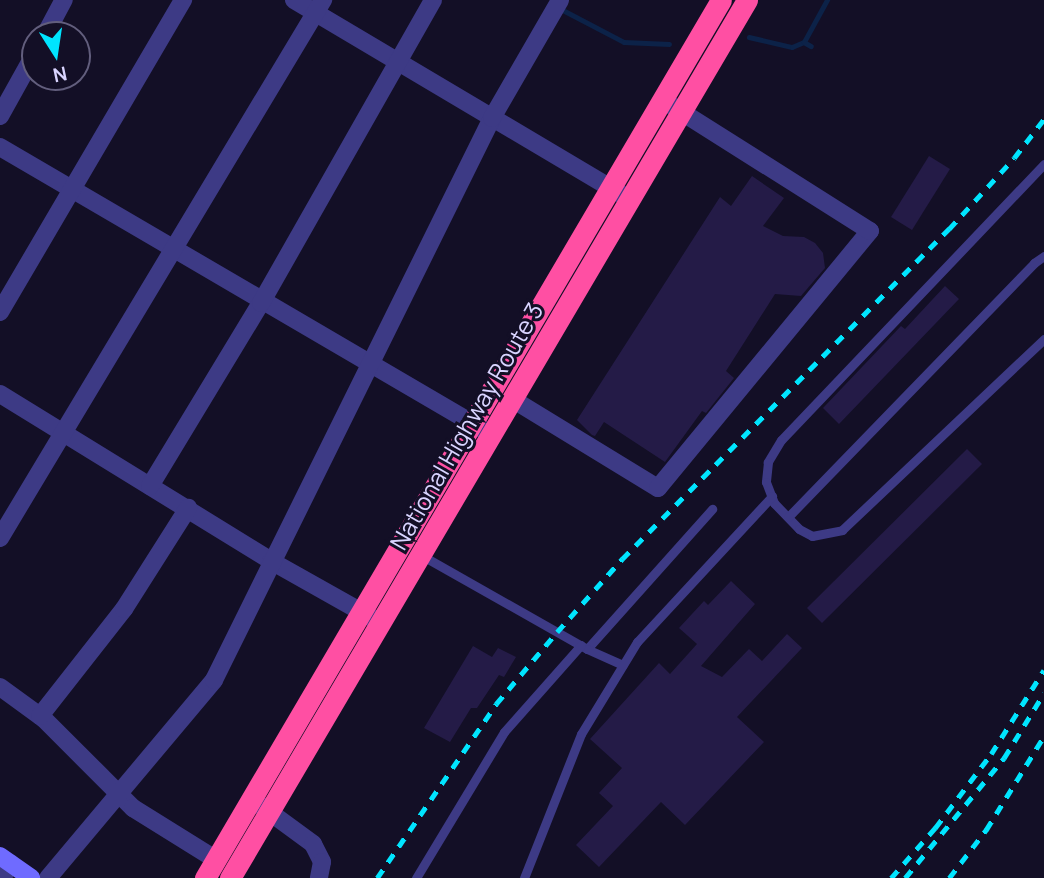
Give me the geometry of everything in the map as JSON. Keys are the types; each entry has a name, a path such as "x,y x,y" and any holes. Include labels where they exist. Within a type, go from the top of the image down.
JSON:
{"highway":[{"name":"National Highway Route 3","path":"205,878 721,0"},
{"name":"National Highway Route 3","path":"230,878 747,0"}],"street":[{"path":"53,21 64,0"},
{"path":"0,312 183,0"},
{"path":"294,0 319,7 397,63 629,200"},
{"path":"150,486 261,303 433,0"},
{"path":"0,538 319,7"},
{"path":"48,878 214,680 492,118 556,8"},
{"path":"0,116 21,78"},
{"path":"512,399 658,488 870,231 663,100"},
{"path":"0,148 261,303 491,434"},
{"path":"0,394 271,561 381,623"},
{"path":"40,716 124,609 188,508"},
{"path":"0,687 40,716 117,796 215,859"},
{"path":"251,799 270,810 313,844 322,862 319,878"},
{"path":"4,866 31,878"}],"lane":[{"path":"1044,164 925,285 781,440 768,463 766,482 772,496 788,517 812,536 842,530 1044,339"},
{"path":"788,517 1034,263 1044,256"},
{"path":"524,878 581,734 637,642 772,496"},
{"path":"416,878 504,732 712,509"},
{"path":"421,555 584,647 623,665"}],"building":[{"path":"929,156 950,169 912,230 891,217"},
{"path":"752,176 784,198 763,226 783,236 804,237 815,243 823,253 825,268 801,296 775,294 726,371 734,378 706,413 702,411 665,462 604,422 595,436 592,435 577,420 720,197 731,206"},
{"path":"945,286 959,299 839,424 823,408 901,326 905,329"},
{"path":"967,449 982,464 822,623 807,608"},
{"path":"731,581 755,604 701,666 722,677 749,649 762,661 787,634 802,648 737,717 764,742 685,825 661,802 599,867 576,845 613,806 599,793 622,768 590,739 659,663 670,674 697,644 679,628 704,601 708,605"},
{"path":"473,646 492,657 498,648 516,657 504,677 499,675 477,708 471,708 450,742 424,728"}],"waterway":[{"path":"804,42 827,0"},
{"path":"561,9 624,42 669,44"},
{"path":"749,37 792,47 804,42"},
{"path":"804,42 811,46"}],"railway":[{"path":"377,878 496,704 557,632 622,559 949,229 1014,158 1044,119"},
{"path":"891,878 935,828 991,754 1044,670"},
{"path":"905,878 1004,758 1044,693"},
{"path":"949,878 986,830 1044,736"}]}
